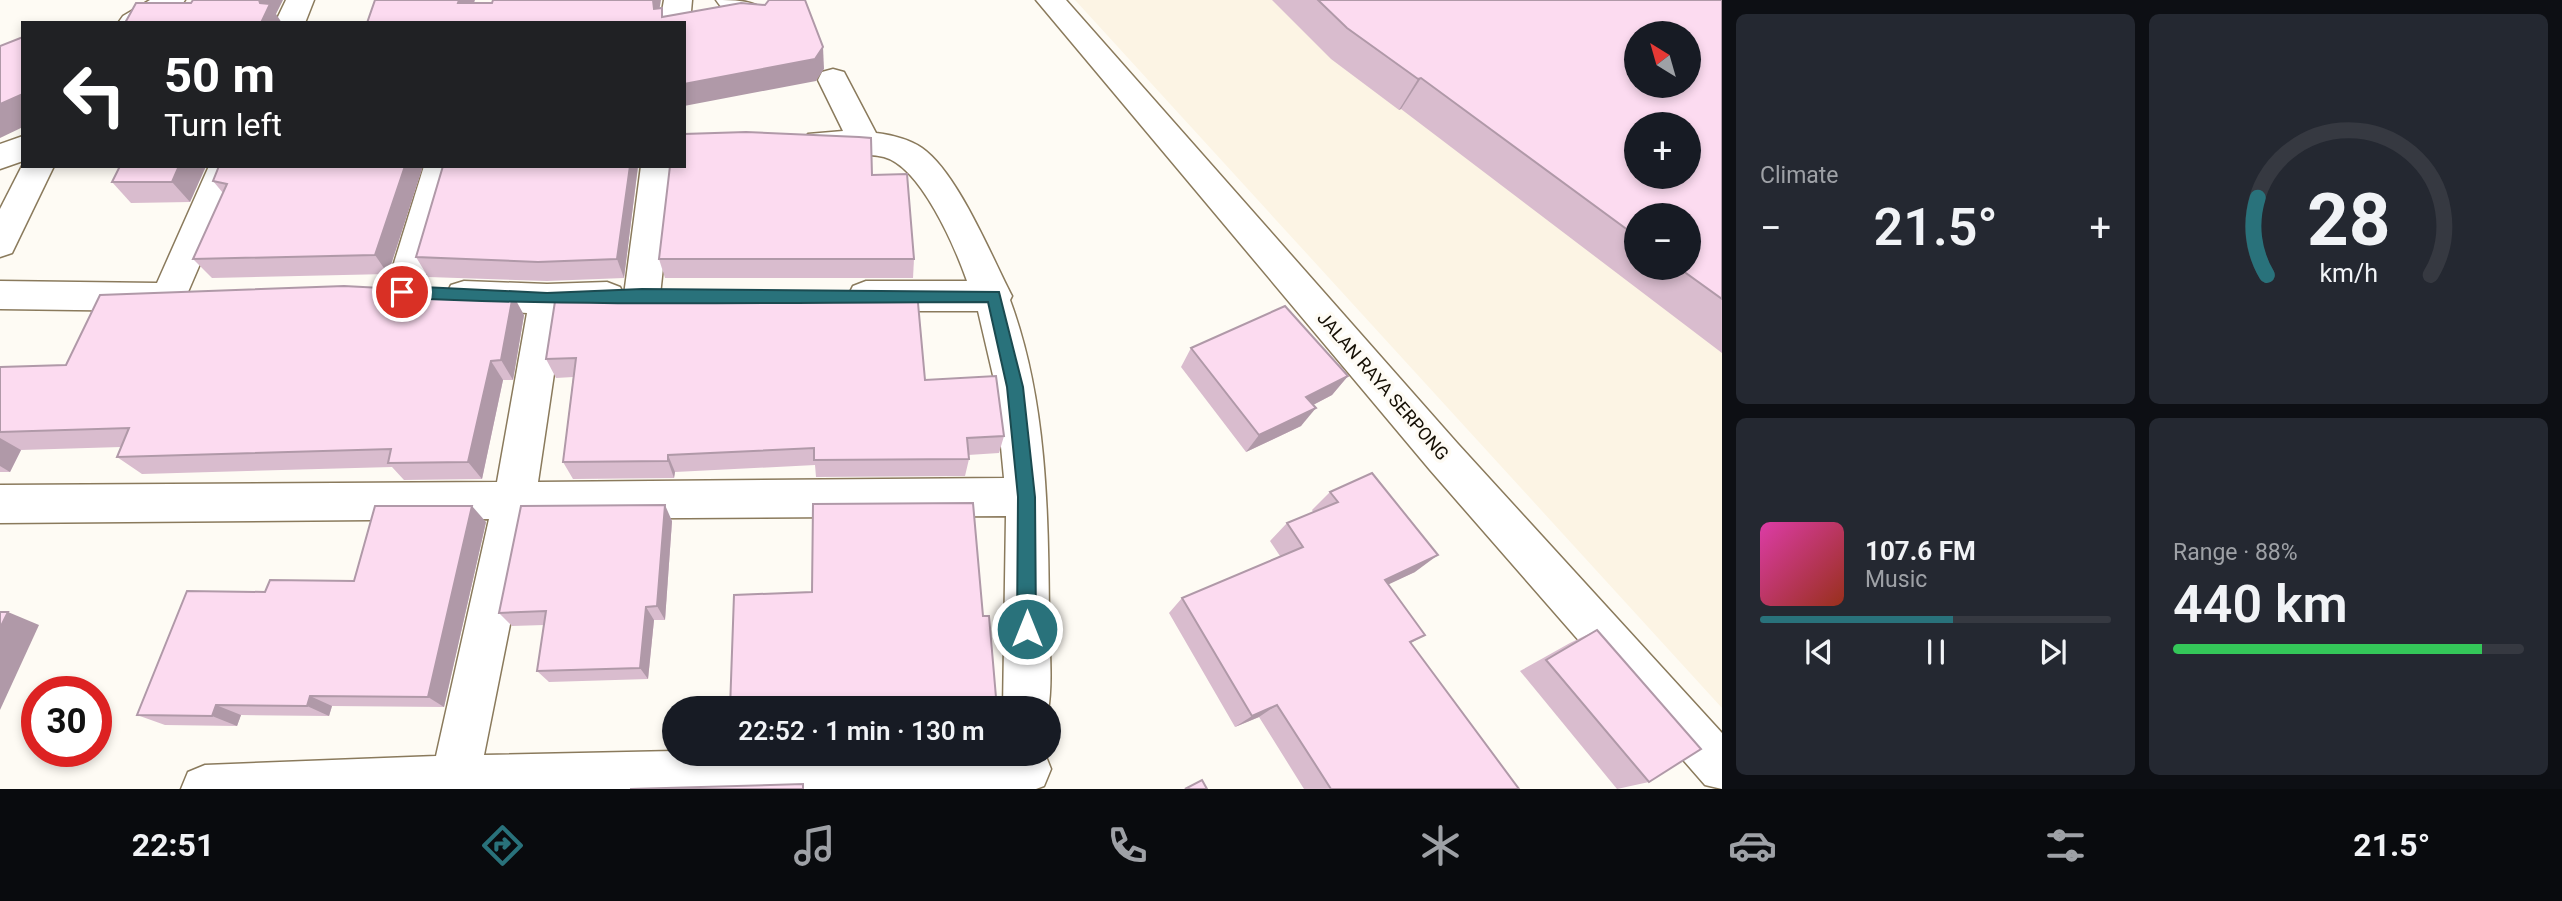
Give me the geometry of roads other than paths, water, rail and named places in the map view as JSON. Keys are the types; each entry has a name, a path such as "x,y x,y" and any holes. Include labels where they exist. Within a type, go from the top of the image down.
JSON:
{"street":[{"path":"136,21 171,0"},
{"path":"290,21 300,0"},
{"path":"676,21 678,0"},
{"path":"730,0 757,17"},
{"name":"JALAN RAYA SERPONG","path":"1050,0 1444,457 1722,768"},
{"path":"833,80 866,144"},
{"path":"782,141 866,144 902,151 924,168 966,233 994,296 1015,387 1026,497 1027,696"},
{"path":"0,157 21,149"},
{"path":"0,243 37,168"},
{"path":"169,296 225,168"},
{"path":"440,168 387,291 547,299 656,295 659,168"},
{"path":"0,295 210,295"},
{"path":"832,296 994,296"},
{"path":"454,784 514,498 547,299"},
{"path":"0,504 514,498 1026,497"},
{"path":"205,789 1027,771"}]}
